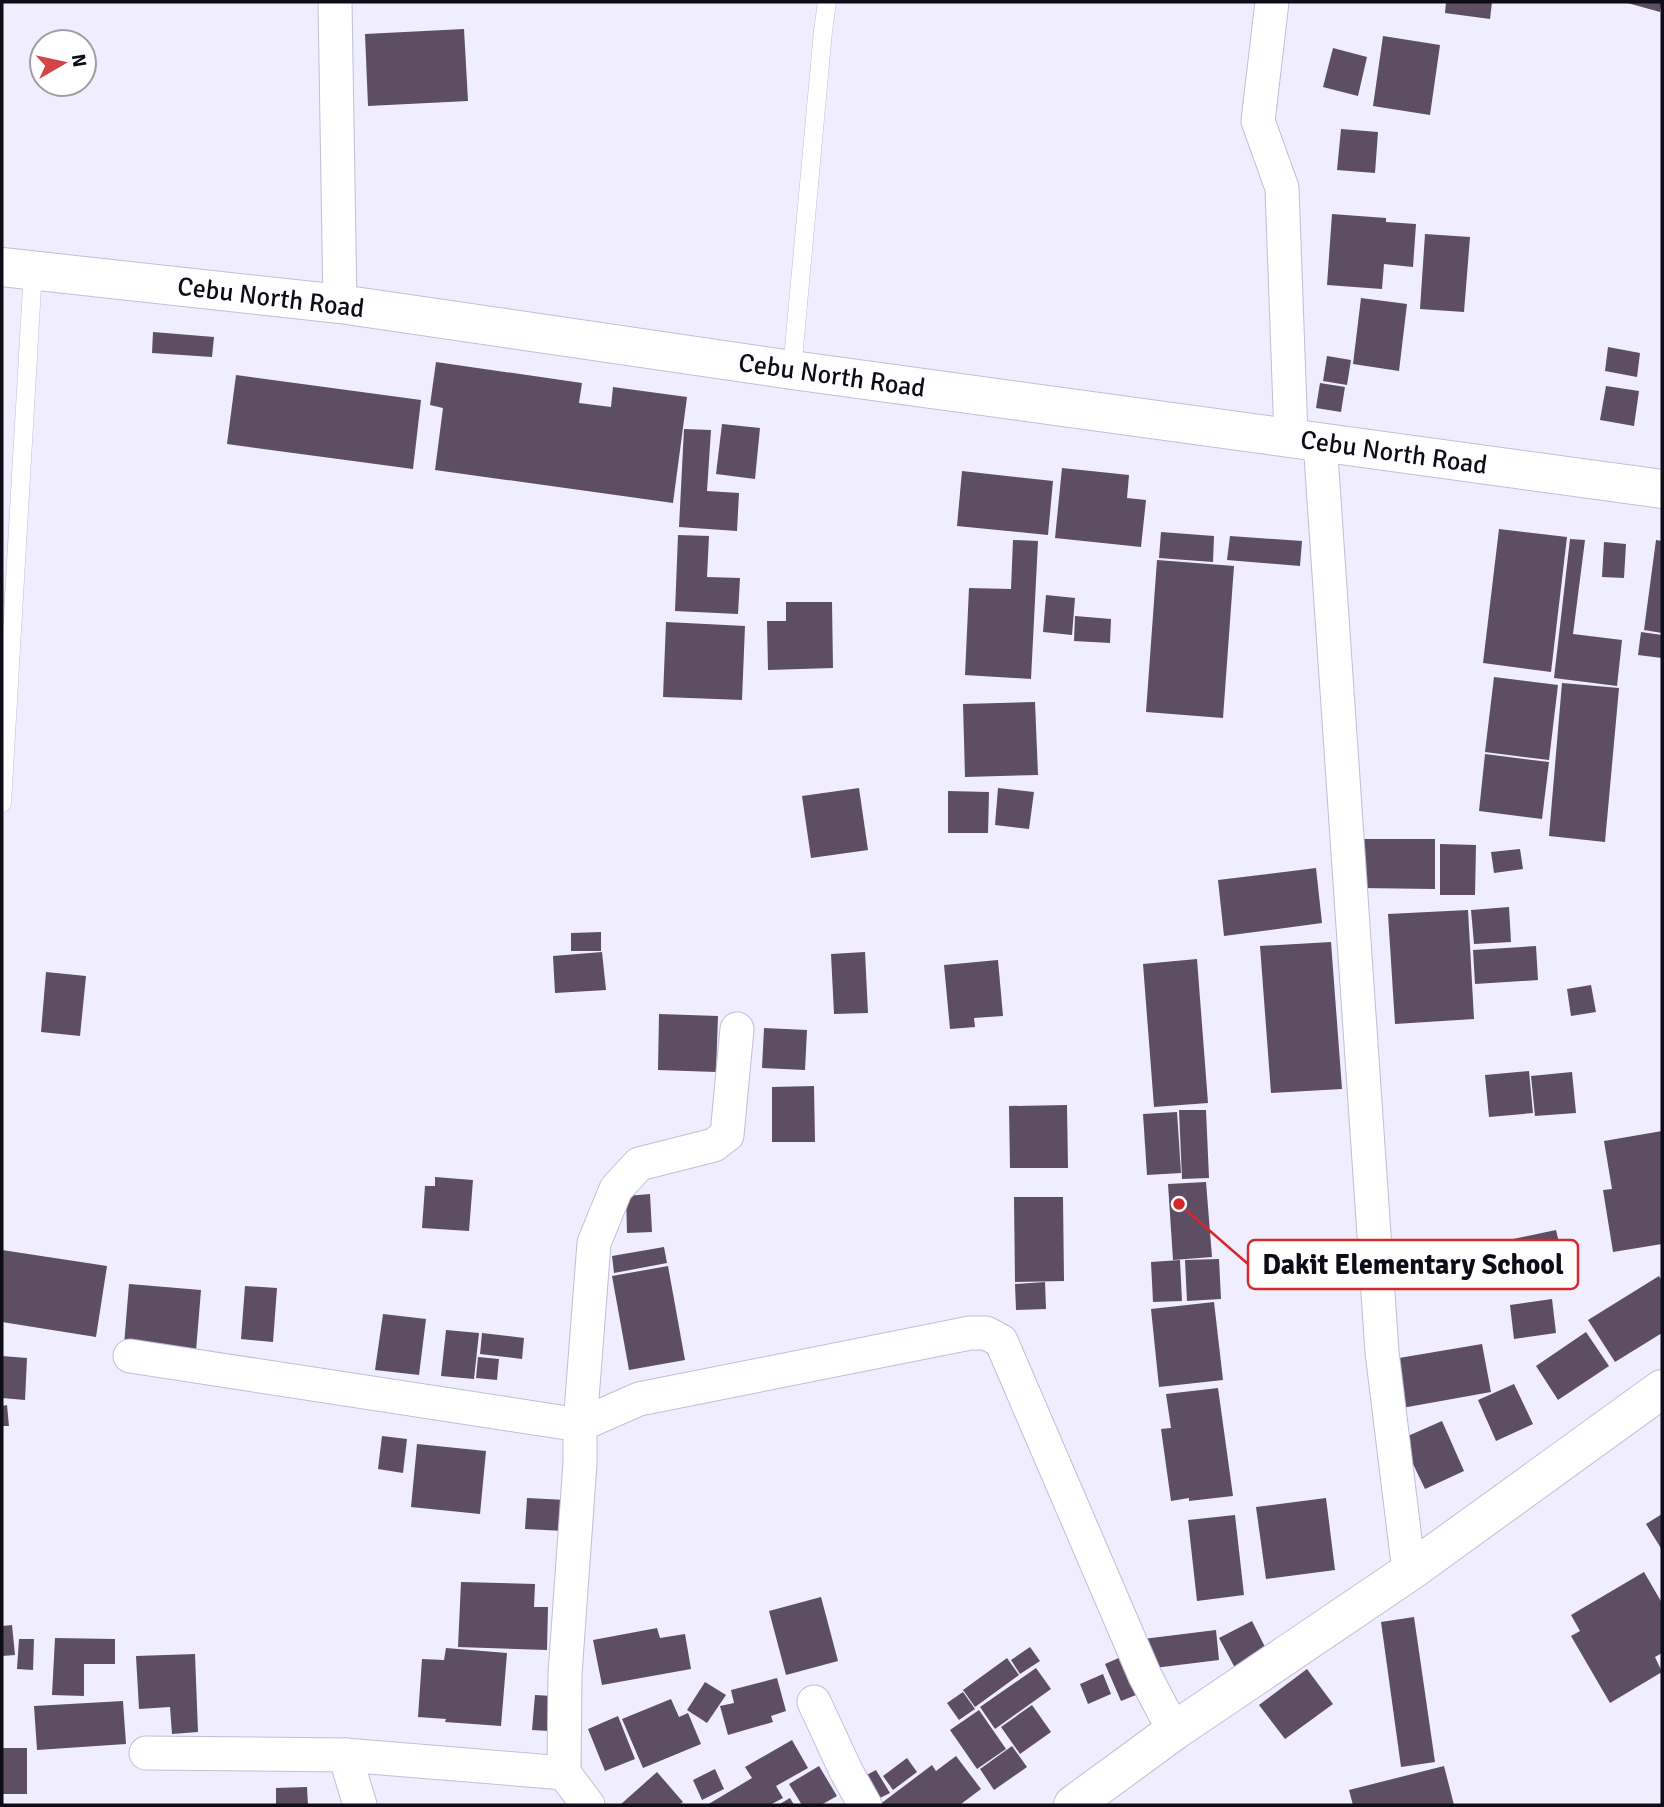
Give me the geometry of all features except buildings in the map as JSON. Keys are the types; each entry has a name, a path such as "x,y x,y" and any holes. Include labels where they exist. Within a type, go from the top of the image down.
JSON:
{"main road":[{"name":"Cebu North Road","path":"18,268 341,304 792,370 1662,489"},
{"path":"1073,1805 1174,1731 1409,1572 1662,1389"}],"street":[{"path":"335,2 341,304"},
{"path":"1272,2 1258,121 1282,188 1306,439 1382,1352 1409,1572"},
{"path":"589,1805 564,1773 565,1674 594,1244 615,1189 639,1164 714,1145 727,1135 737,1028"},
{"path":"130,1356 580,1425 639,1399 970,1333 986,1334 1000,1341 1145,1676 1174,1731"},
{"path":"814,1702 865,1805"},
{"path":"146,1753 345,1755 564,1773"},
{"path":"345,1755 360,1805"}],"lane":[{"path":"792,370 827,2"},
{"path":"2,803 18,268"}],"place":[{"name":"Dakit Elementary School","path":"1179,1204"}]}
